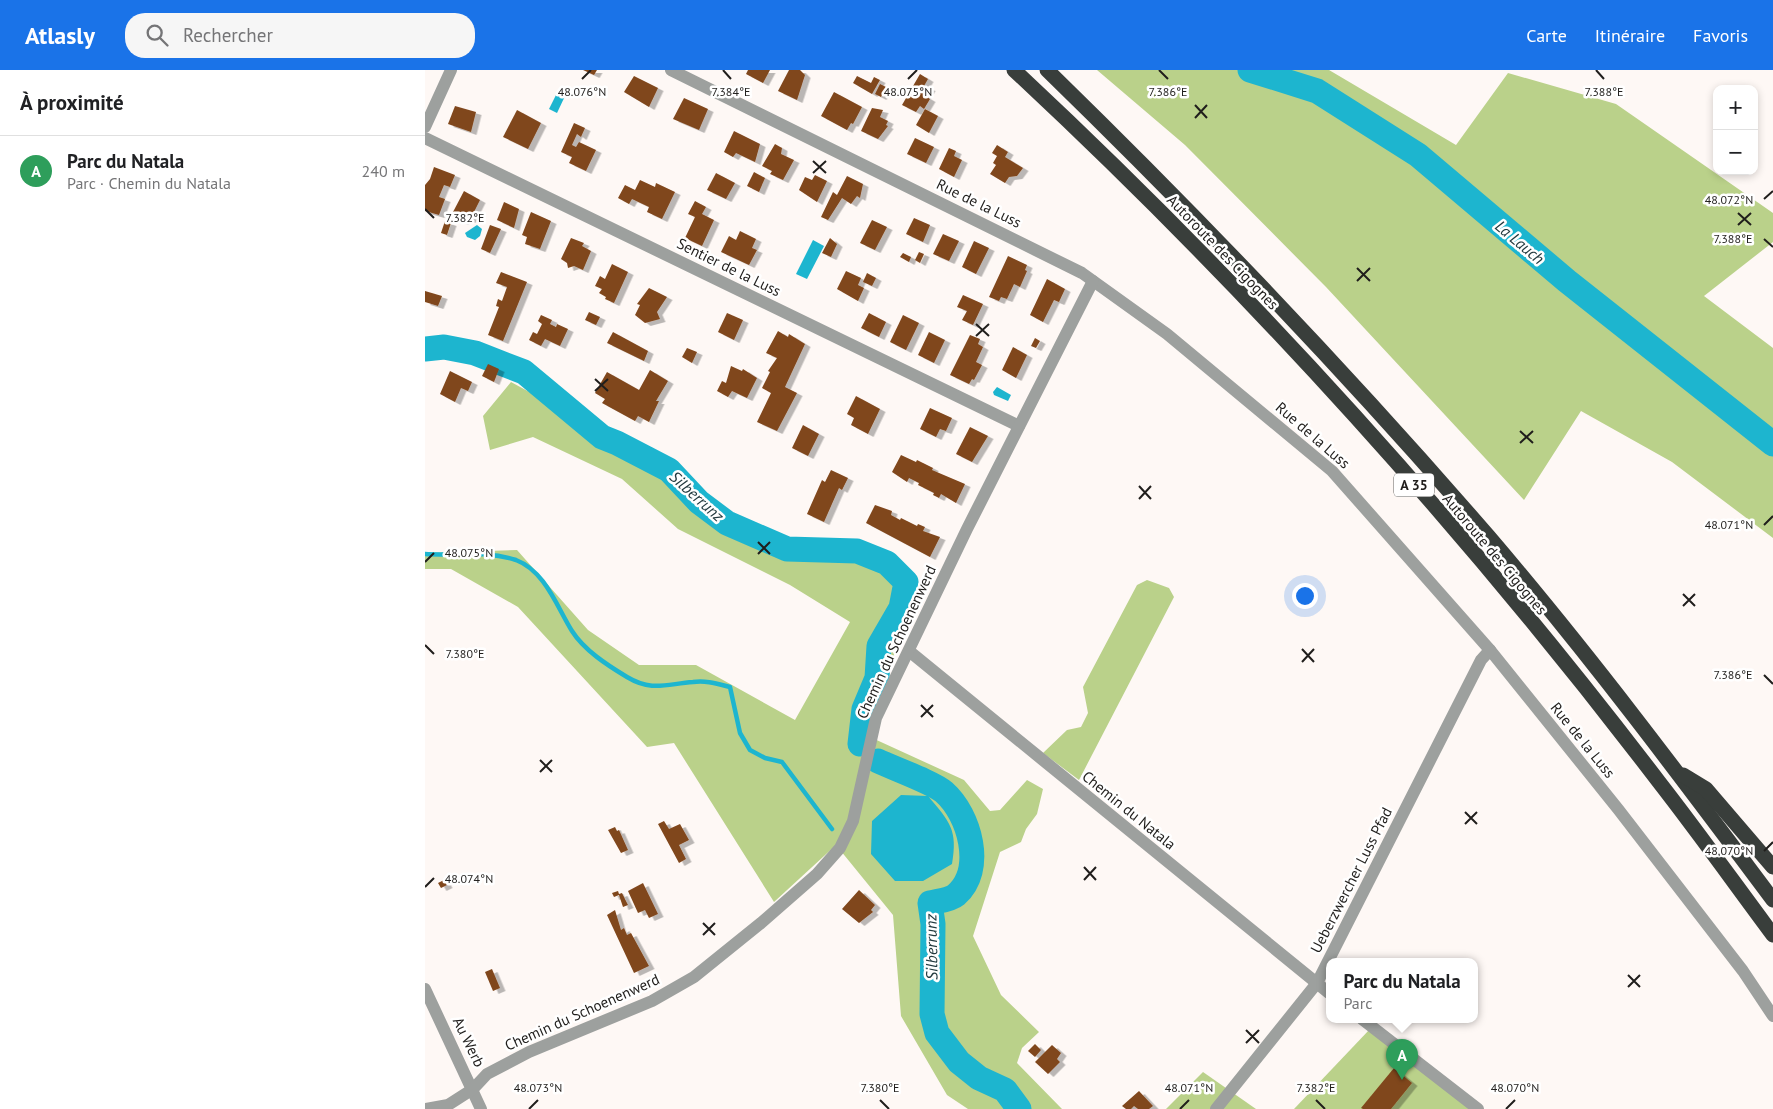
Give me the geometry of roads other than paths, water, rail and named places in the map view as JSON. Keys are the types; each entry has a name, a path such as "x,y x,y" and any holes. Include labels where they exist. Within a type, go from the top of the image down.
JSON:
{"highway":[{"name":"Autoroute des Cigognes","path":"1014,70 1114,166 1211,264 1398,466 1591,695 1659,781 1773,935"},
{"name":"Autoroute des Cigognes","path":"1047,70 1240,262 1405,442 1497,547 1676,770 1773,900"},
{"path":"1676,770 1706,789 1773,867"}],"street":[{"path":"425,127 451,70"},
{"name":"Rue de la Luss","path":"671,70 1068,265 1167,334 1332,471 1490,650 1618,809 1743,970 1773,1016"},
{"name":"Sentier de la Luss","path":"425,138 1019,426"},
{"name":"Chemin du Schoenenwerd","path":"425,1109 448,1106 473,1089 487,1074 529,1052 652,1001 694,977 761,924 817,874 840,848 853,821 876,718 1019,426 1093,281"},
{"name":"Ueberzwercher Luss Pfad","path":"1330,958 1481,660 1490,650"},
{"name":"Chemin du Natala","path":"909,651 1326,990"},
{"name":"Ueberzwercher Luss Pfad","path":"1215,1109 1317,983 1326,965"},
{"name":"Au Werb","path":"425,989 481,1109"},
{"path":"1367,1023 1478,1109"}],"water":[{"path":"558,91 566,94 557,113 549,109"},
{"path":"477,225 482,229 480,236 475,240 467,237 465,233"},
{"path":"813,240 824,246 807,279 796,274"},
{"path":"997,387 1011,395 1008,401 994,395 993,392"},
{"path":"901,795 928,796 947,820 953,834 954,852 952,864 923,881 895,881 871,854 872,821"}],"waterway":[{"name":"La Lauch","path":"1250,70 1317,91 1418,155 1567,281 1773,444"},
{"name":"Silberrunz","path":"425,349 444,347 475,353 524,372 602,437 669,470 699,502 727,523 787,549 857,551 887,563 906,582 901,608 879,646 877,678 864,709 860,744"},
{"path":"425,554 493,555 516,560 526,565 543,581 572,631 583,645 604,662 636,682 652,686 703,682 730,687 740,733 750,750 765,758 782,762 832,829"},
{"name":"Silberrunz","path":"878,761 939,788 953,802 967,828 972,857 970,872 965,884 953,897 930,903 933,924 932,1014 937,1033 959,1062 979,1078 1005,1090 1019,1109"}],"place":[{"name":"Parc du Natala","path":"1402,1080"}]}
